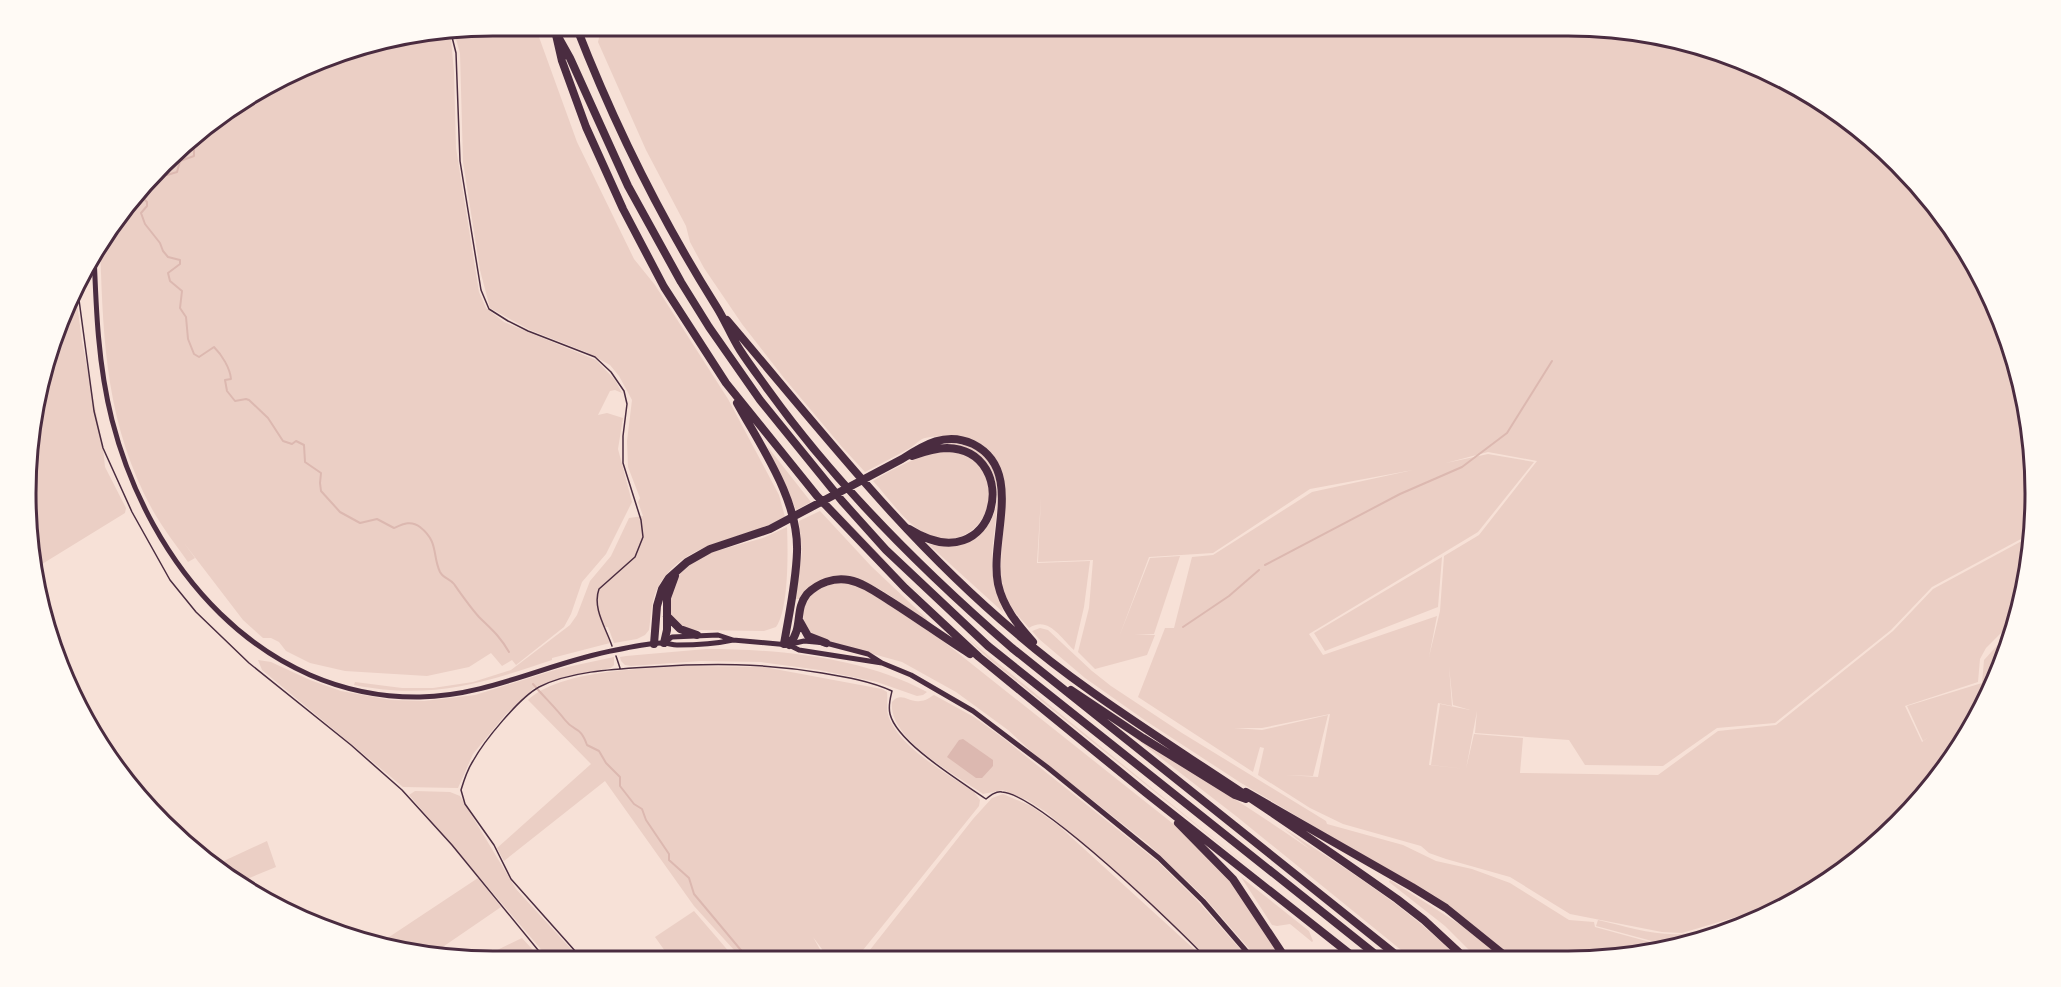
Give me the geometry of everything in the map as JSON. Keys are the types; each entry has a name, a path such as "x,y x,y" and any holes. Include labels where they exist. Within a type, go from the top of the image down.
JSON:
{"highway":[{"path":"557,36 562,61 582,118 623,209 664,287 726,383 783,490 795,526 797,553 787,645"},
{"path":"559,36 628,186 681,282 739,370 804,456 842,501 901,564 988,646 1371,951"},
{"path":"580,36 639,170 676,241 717,307 739,349 770,393 842,483 959,603 1028,661 1391,951"},
{"path":"717,307 867,487 899,522 962,585 1017,635 1123,713 1397,899 1457,951"},
{"path":"726,383 817,496 905,588 995,670 1346,951"},
{"path":"654,644 658,601 664,585 687,562 701,553 770,529 928,443 951,438 978,447 992,460 1000,477 1003,498 996,547 998,585 1015,621 1044,654"},
{"path":"899,522 934,542 948,543 963,540 975,534 984,524 990,514 993,497 991,480 986,471 978,460 964,451 936,449 902,459"},
{"path":"664,643 667,630 666,598 676,572"},
{"path":"787,645 797,635 805,598 819,585 833,580 852,580 867,586 995,670"},
{"path":"666,615 680,629 698,635"},
{"path":"799,618 808,636 826,643"},
{"path":"1028,661 1143,738 1235,795 1258,804"},
{"path":"1230,785 1255,795 1412,887 1446,908 1500,951"},
{"path":"1146,793 1233,879 1281,951"}],"main road":[{"path":"95,269 103,375 112,421 127,466 158,531 188,576 232,626 260,648 298,670 328,683 350,689 399,696 456,694 493,686 562,663 632,647 664,643 675,645 719,643 733,640"},
{"path":"664,643 672,637 718,635 733,640 787,645 799,650 882,663"},
{"path":"787,645 796,641 826,643 868,654 925,683 1000,730 1159,858 1203,901 1246,951"}],"path":[{"path":"452,38 456,53 460,161 481,290 489,309 528,331 595,357 611,372 624,391 627,404 622,443 623,463 644,537 635,557 599,589 596,604 620,668"},
{"path":"79,300 92,399 103,448 132,512 170,579 196,612 249,663 351,745 402,790 452,845 539,951"},
{"path":"576,951 511,879 494,845 465,804 461,790 469,768 482,747 514,709 539,688 570,678 620,668 702,663 760,664 858,680 892,691 889,706 892,720 900,732 918,750 986,800 998,792 1007,793 1046,813 1198,951"}],"shaded area":[{"path":"539,36 577,142 634,259 655,285 728,399 779,495 785,517 697,551 682,560 668,573 657,589 652,604 649,630 637,639 614,643 608,627 604,627 610,643 552,658 552,660 502,676 454,687 431,690 381,689 354,685 355,682 402,688 433,688 473,682 511,670 570,625 577,615 590,581 611,556 629,518 643,516 638,502 640,498 628,467 627,441 632,400 619,376 610,365 586,352 530,330 490,308 480,270 463,162 460,53 456,38"},
{"path":"600,36 1568,36 1627,40 1715,60 1770,83 1796,97 1846,131 1891,170 1948,239 1978,291 2001,346 2009,375 2016,404 2024,464 2022,538 1932,587 1891,630 1775,723 1717,728 1663,766 1585,765 1569,740 1475,733 1477,711 1466,769 1474,734 1523,738 1520,773 1658,775 1718,731 1776,725 1893,631 1933,589 2022,541 2016,583 2004,630 1986,648 1980,659 1978,682 1905,706 1922,742 1930,736 1923,741 1907,706 1982,683 1984,660 2001,641 1978,696 1964,722 1930,772 1891,817 1822,874 1770,904 1745,915 1682,933 1662,932 1570,914 1510,877 1446,859 1429,853 1421,846 1343,824 1310,808 1258,775 1264,748 1260,747 1253,772 1138,697 1165,628 1174,628 1192,557 1213,555 1312,492 1413,470 1310,489 1213,553 1149,557 1119,637 1150,558 1180,556 1154,634 1134,635 1155,635 1147,655 1095,669 1078,652 1089,608 1093,560 1038,562 1041,497 1037,563 1090,561 1084,607 1074,650 1048,626 1042,624 1029,628 1016,613 1006,596 1001,565 1005,500 1003,479 997,461 985,447 966,439 941,436 925,438 865,472 784,378 742,324 704,268 690,242 686,226 646,150 598,42","holes":["1488,452 1537,461 1479,535 1444,556 1440,611 1429,657 1437,616 1323,655 1309,634 1478,532 1534,462 1488,454 1446,463","1449,666 1453,705 1470,710 1440,704 1431,765 1466,769 1429,765 1438,703 1452,706","1330,714 1318,777 1285,775 1313,776 1328,715 1262,730 1234,728 1262,728"]},
{"path":"451,38 456,148 479,292 486,308 504,322 596,360 615,380 622,393 615,390 610,391 598,415 607,413 623,418 618,449 632,502 606,554 582,582 564,627 516,665 512,660 502,666 491,653 469,667 427,676 345,671 310,663 286,651 279,642 271,638 263,638 243,620 184,543 195,558 188,562 152,509 124,444 116,412 109,379 101,259 113,239 170,170 215,131 265,97 318,71 375,52"},
{"path":"77,304 105,467 126,508 125,513 42,564 36,494 40,434 60,346"},
{"path":"947,443 970,447 985,456 993,469 997,485 997,502 995,483 987,465 971,451"},
{"path":"767,446 811,502 796,510"},
{"path":"946,451 968,457 982,469 989,485 989,501 984,516 973,529 959,537 941,538 914,526 873,481 908,462"},
{"path":"997,502 992,570 1003,612 928,544 956,544 977,536 991,521"},
{"path":"833,506 895,571 874,551"},
{"path":"820,511 871,566 927,619 926,621 875,587 842,576 800,599 795,599 802,552 799,521"},
{"path":"787,527 785,594 776,627 764,631 692,630 681,627 670,614 669,604 675,581 691,564 709,553 763,538"},
{"path":"1442,557 1438,607 1325,651 1314,633"},
{"path":"840,582 855,585 934,634 1186,834 1231,881 1278,951 1251,951 1204,897 1148,844 1034,754 1008,730 956,692 902,662 826,641 809,633 804,623 804,606 814,593"},
{"path":"948,620 968,639 1265,880 989,659"},
{"path":"1040,628 1048,630 1111,686 1182,733 1326,821 1327,824 1403,845 1436,861 1472,869 1510,883 1569,920 1594,922 1595,927 1652,943 1597,950 1505,951 1439,900 1241,783 1146,721 1085,678 1032,631"},
{"path":"706,649 791,653 820,657 875,671 927,692 917,696 877,682 819,670 761,662 701,661 631,666 625,665 620,657"},
{"path":"614,657 614,665 611,668 568,676 535,687 506,714 473,754 458,788 403,787 262,670 258,660 271,662 341,691 391,700 424,701 475,695 558,669"},
{"path":"683,666 764,667 882,689 887,692 888,715 902,738 925,759 974,792 980,800 979,806 862,951 823,951 813,937 821,951 735,951 694,906 605,781 504,861 497,848 591,764 528,700 542,690 560,682 624,670"},
{"path":"934,695 974,717 1157,861 1195,898 1242,951 1200,951 1099,857 1046,812 1027,800 1003,790 983,794 926,755 901,729 894,716 892,702 899,697 916,701"},
{"path":"1130,734 1311,850 1283,828 1351,873 1418,921 1451,951 1402,951 1236,816"},
{"path":"963,739 993,760 993,766 982,778 976,778 947,757 959,740"},
{"path":"415,791 450,792 460,796 516,889 573,951 542,951 409,795"},
{"path":"1003,794 1031,806 1059,826 1196,951 869,951 992,798"},
{"path":"267,841 276,867 247,879 222,862"},
{"path":"1241,877 1309,931 1313,941 1290,924 1272,925"},
{"path":"478,878 501,907 442,948 388,938"},
{"path":"1390,880 1467,929 1494,951 1470,951 1445,926 1389,882"},
{"path":"694,911 728,951 665,951 655,937"},
{"path":"1598,920 1650,932 1682,934 1698,932 1656,942 1596,926"},
{"path":"522,938 534,951 495,951"}],"waterway":[{"path":"166,174 177,172 180,161 194,156 194,148"},
{"path":"144,199 147,206 141,213 145,224 168,257 180,260 180,264 168,273 170,281 182,291 180,308 186,317 188,339 194,354 199,357 214,347 217,350 225,362 231,379 225,380 227,391 235,401 249,400 268,418 283,441 292,444 296,441 304,445 305,462 321,473 321,491 340,512 360,523 377,519 394,528 410,523 420,527 433,543 441,574 454,584 509,652"},
{"path":"1265,565 1400,494 1462,467 1507,433 1552,361"},
{"path":"1183,627 1229,596 1259,570"},
{"path":"533,684 569,724 580,732 587,745 599,751 606,763 620,777 620,786 634,804 642,809 646,820 669,854 669,860 689,878 694,894 742,951"}]}
